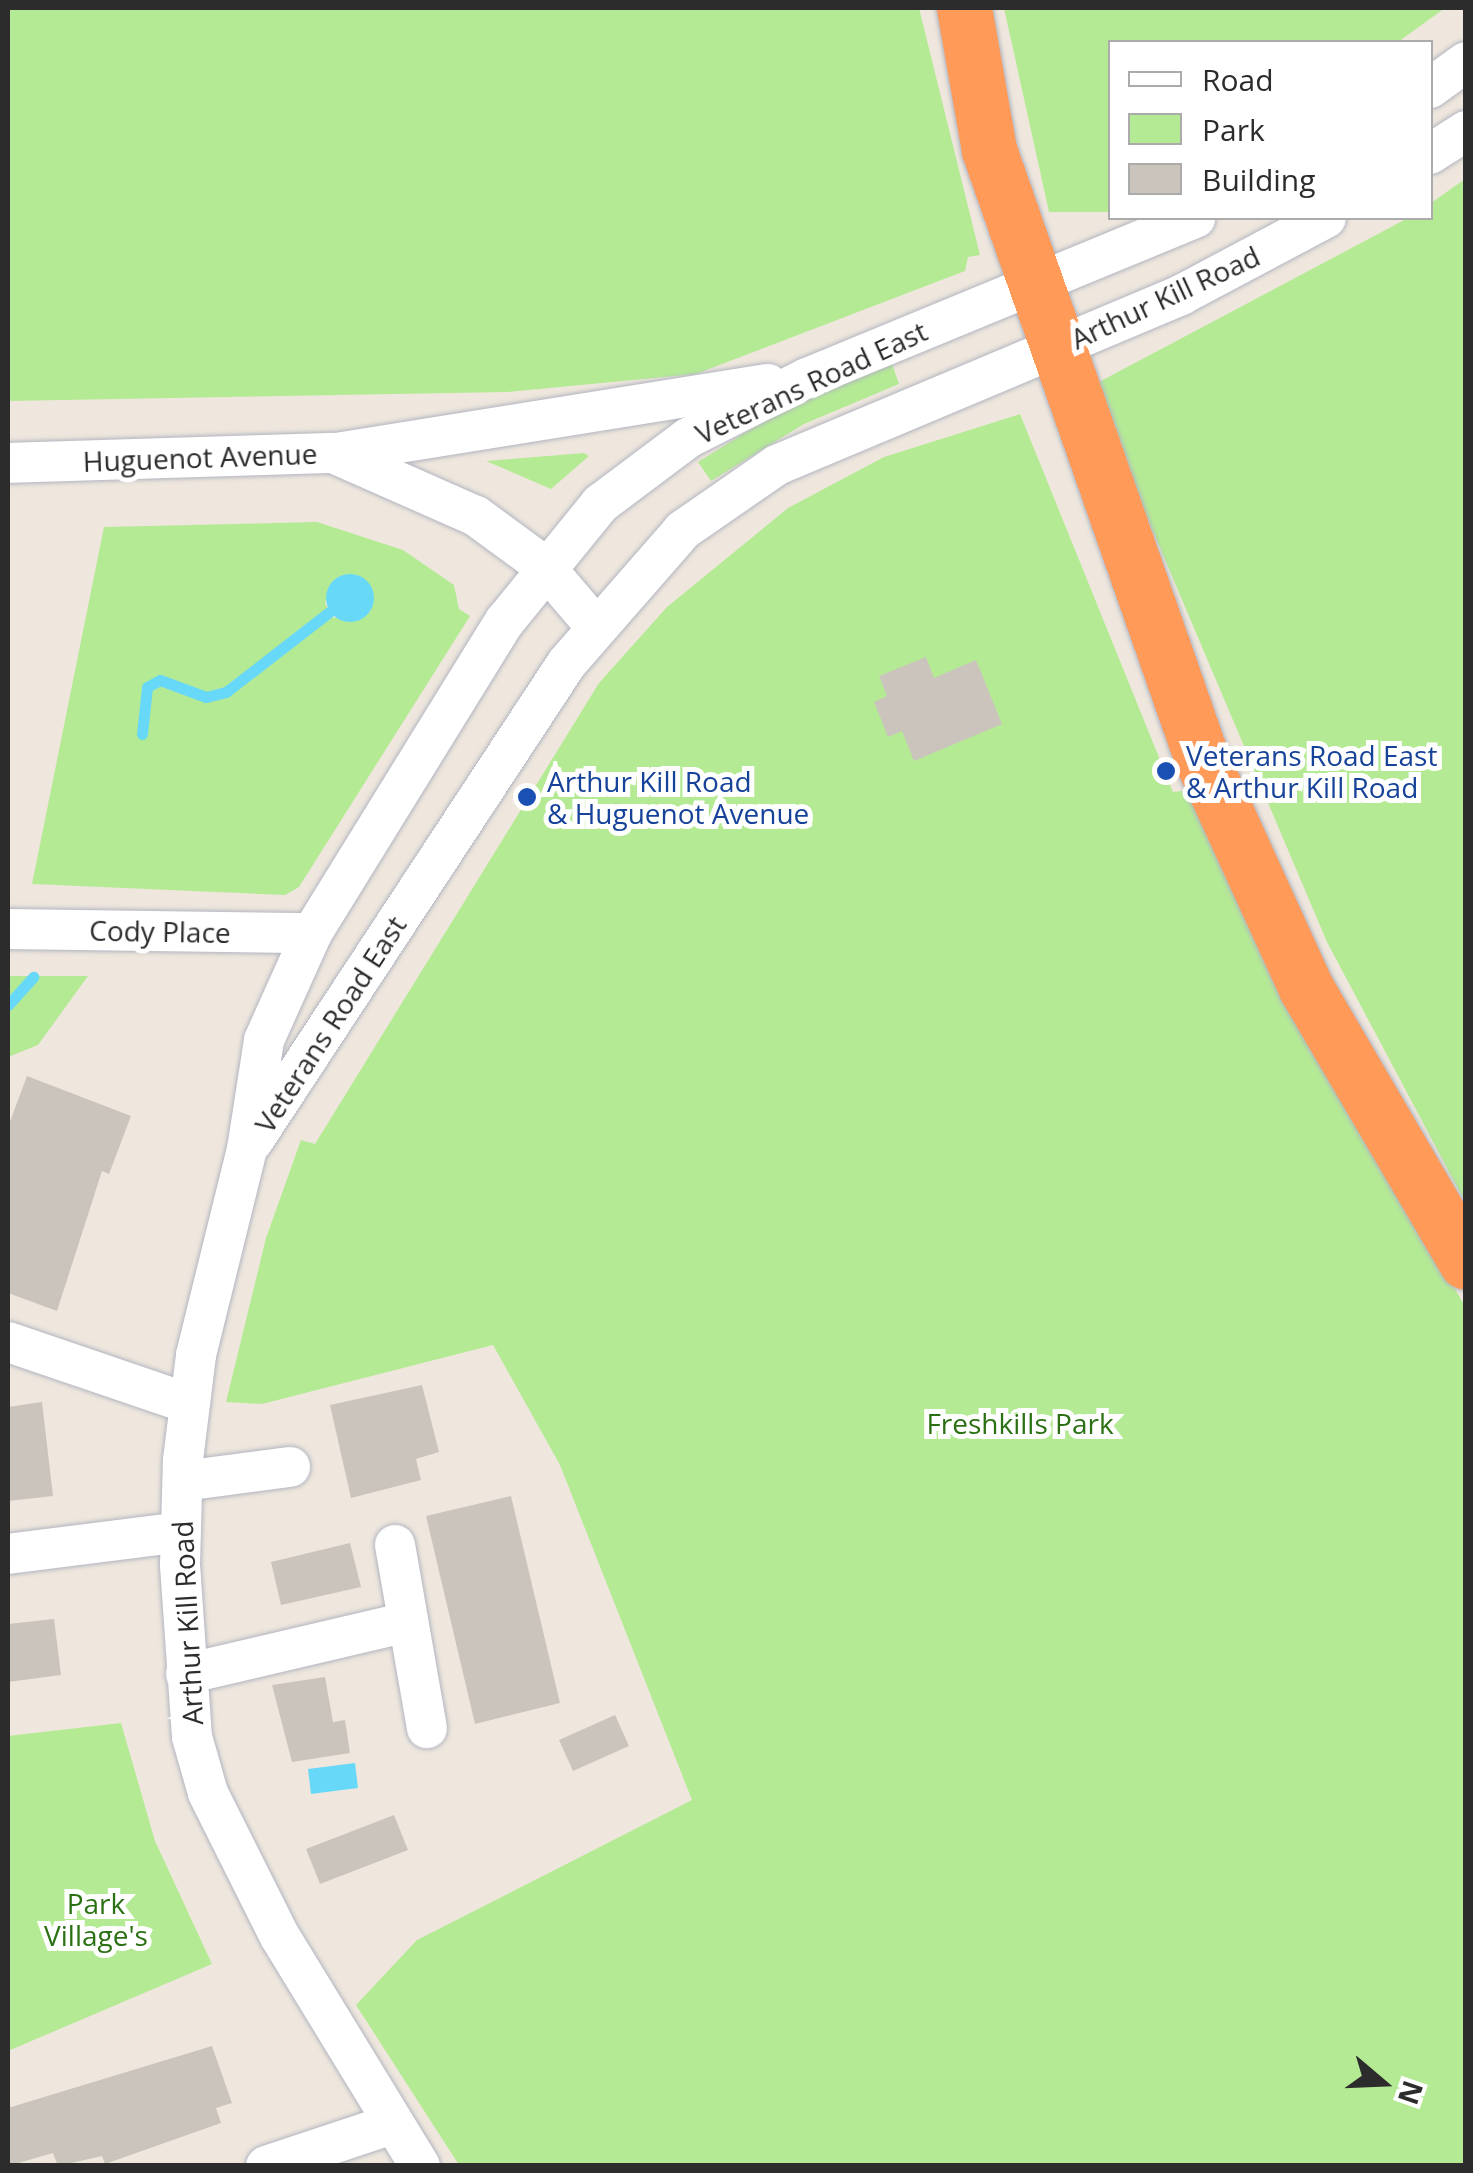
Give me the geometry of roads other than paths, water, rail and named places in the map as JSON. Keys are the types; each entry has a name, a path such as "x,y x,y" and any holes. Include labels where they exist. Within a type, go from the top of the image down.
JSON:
{"highway":[{"path":"964,8 990,150 1202,762 1306,988 1466,1262"}],"street":[{"path":"1433,86 1466,62"},
{"path":"1433,152 1466,131"},
{"path":"1036,286 1190,220"},
{"name":"Arthur Kill Road","path":"1056,346 1180,295 1322,220"},
{"name":"Veterans Road East","path":"248,1149 264,1040 312,933 543,565 600,504 688,438 806,378 1036,286"},
{"name":"Veterans Road East","path":"248,1149 596,627 683,530 778,465 1056,346"},
{"path":"333,453 806,378"},
{"name":"Huguenot Avenue","path":"8,463 333,453 422,486 543,565 596,627"},
{"name":"Cody Place","path":"8,929 312,933"},
{"name":"Arthur Kill Road","path":"248,1149 219,1246 190,1404 181,1532 192,1738 233,1848 332,2034 420,2166"},
{"path":"8,1342 190,1404"},
{"path":"183,1481 290,1467"},
{"path":"8,1554 181,1532"},
{"path":"394,1545 404,1623 427,1728"},
{"path":"186,1674 404,1623"},
{"path":"266,2166 392,2124"}],"water":[{"path":"350,574 367,581 374,598 367,615 350,622 333,615 326,598 333,581"},
{"path":"355,1763 358,1788 311,1794 308,1769"}],"waterway":[{"path":"142,734 147,687 160,680 206,697 226,692 329,612"},
{"path":"8,1005 33,977"}],"place":[{"name":"Veterans Road East & Arthur Kill Road","path":"1166,771"},
{"name":"Arthur Kill Road & Huguenot Avenue","path":"527,797"}],"park label":[{"name":"Freshkills Park","path":"1020,1423"},
{"name":"Park Village's","path":"96,1919"}]}
